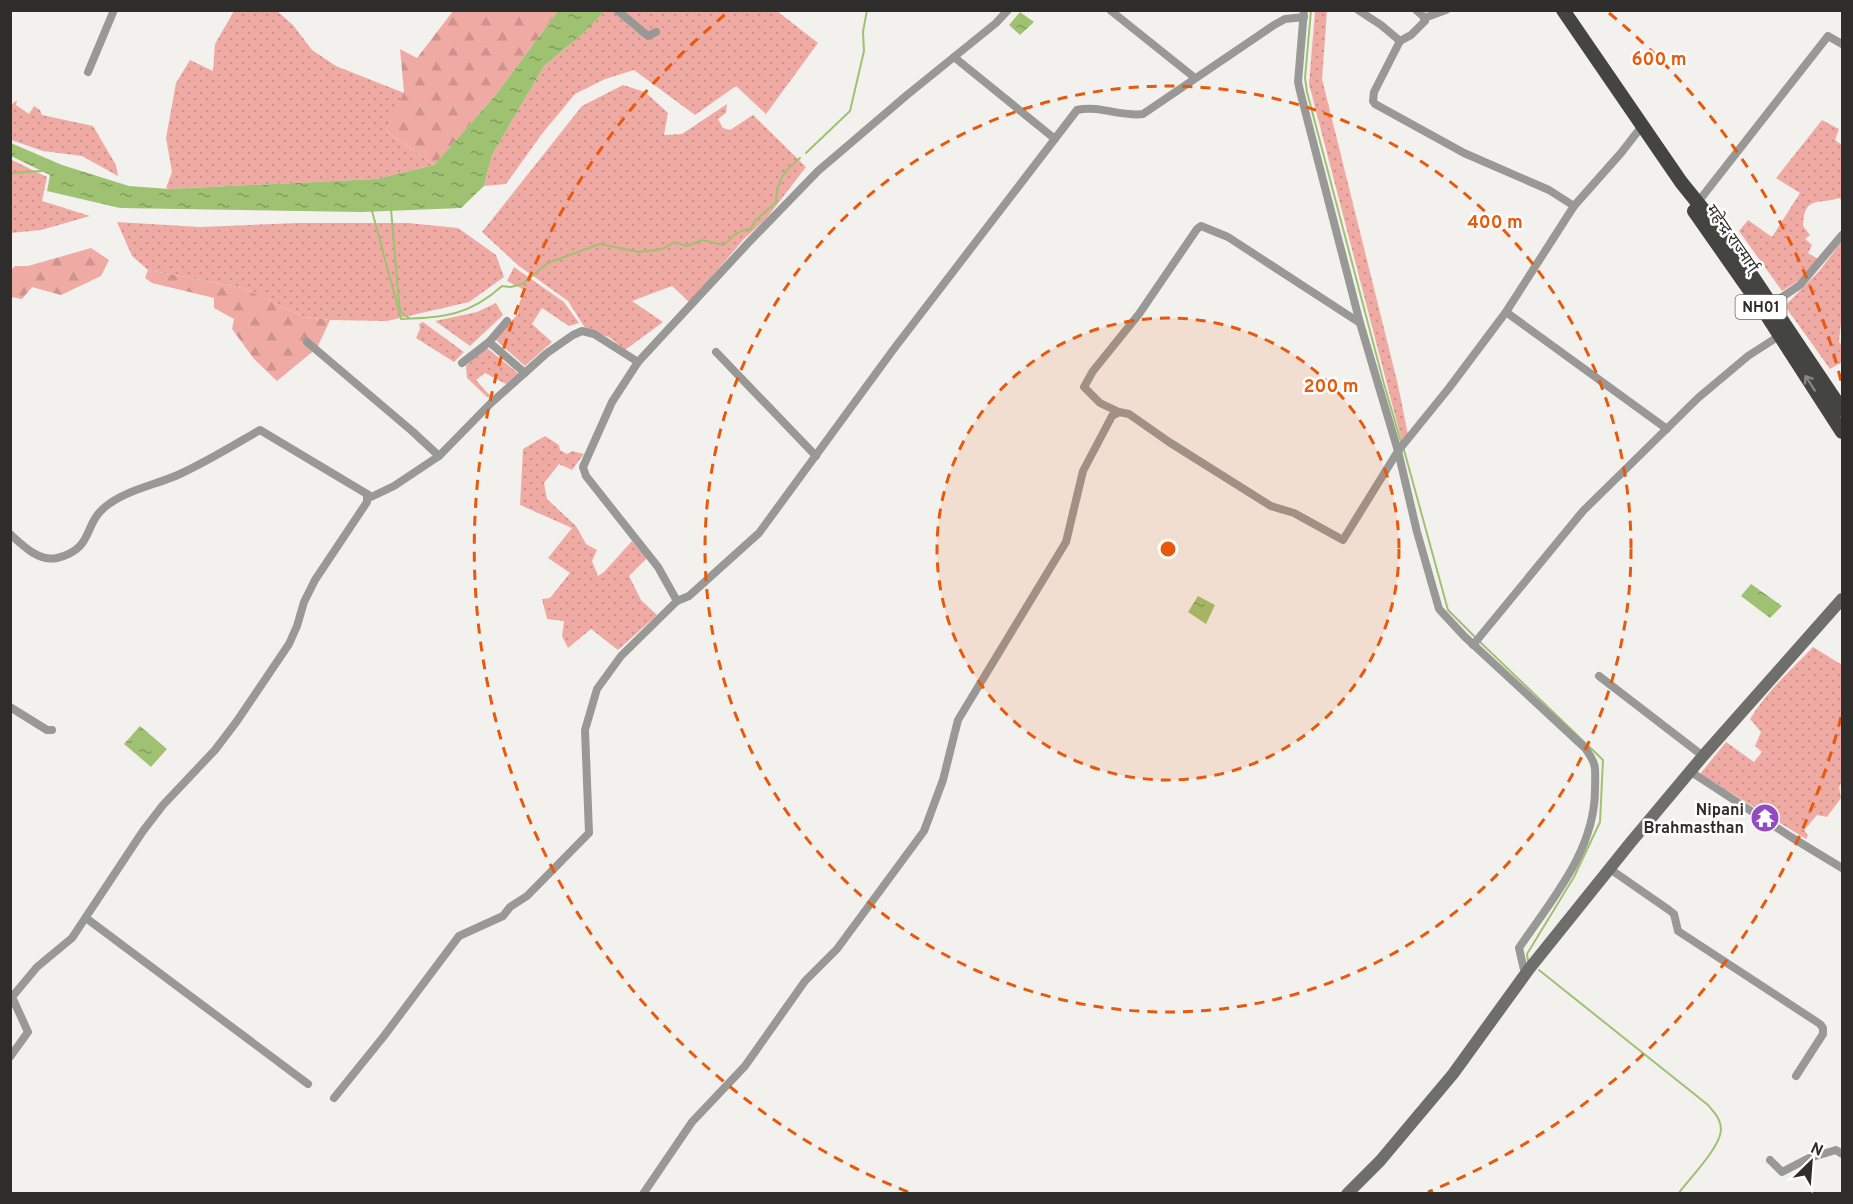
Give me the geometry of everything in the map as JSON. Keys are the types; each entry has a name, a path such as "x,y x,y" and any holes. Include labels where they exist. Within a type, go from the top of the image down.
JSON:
{"highway":[{"name":"महेन्द्र राज्मार्ग्","path":"1563,10 1681,182 1730,243 1842,410"},
{"name":"महेन्द्र राज्मार्ग्","path":"1681,182 1690,205 1842,432"}],"main road":[{"path":"1347,1194 1380,1161 1453,1074 1525,974 1703,756 1842,599"}],"street":[{"path":"88,72 114,10"},
{"path":"617,10 648,36 656,32"},
{"path":"677,601 658,567 586,476 583,467 612,402 639,362 818,171 996,23 1008,10"},
{"path":"1110,10 1195,78"},
{"path":"1358,10 1400,41"},
{"path":"1416,10 1424,18"},
{"path":"1424,18 1446,10"},
{"path":"334,1098 459,936 503,916 510,907 527,896 589,833 585,730 597,689 621,656 677,601 689,596 759,533 893,350 1077,110 1086,108 1134,115 1143,114 1286,18 1304,14 1298,82 1360,323 1402,447 1417,532 1439,609 1473,645 1585,748 1595,762 1594,808 1587,839 1560,891 1520,948 1525,974"},
{"path":"1424,18 1425,21 1420,27 1400,41 1374,92 1375,104 1464,153 1549,190 1574,206"},
{"path":"1698,202 1828,36 1842,44"},
{"path":"954,57 1055,138"},
{"path":"1360,323 1228,237 1201,226 1139,314 1093,371 1084,387 1100,403 1129,414 1271,506 1294,513 1343,540 1402,447 1506,312 1574,206 1622,153 1642,126"},
{"path":"1772,304 1800,285 1842,235"},
{"path":"1506,312 1667,429"},
{"path":"462,363 489,342 507,321"},
{"path":"10,534 32,552 44,558 57,558 80,548 105,506 126,495 181,474 260,430 371,497 394,486 439,456 491,403 547,353 573,335 582,331 607,341 639,362"},
{"path":"1473,645 1583,511 1727,374 1748,356 1779,336"},
{"path":"307,342 412,430 439,456"},
{"path":"489,342 525,373"},
{"path":"716,352 816,456"},
{"path":"643,1194 692,1122 745,1066 805,981 837,949 924,831 943,780 958,720 1066,542 1083,471 1112,416 1119,412"},
{"path":"10,1057 28,1032 12,997 37,967 72,938 143,831 163,805 215,750 237,721 289,644 304,602 315,580 367,502 367,494"},
{"path":"1599,676 1703,756"},
{"path":"10,707 47,730 52,730"},
{"path":"1691,772 1842,868"},
{"path":"1610,869 1674,914 1678,931 1820,1024 1823,1034 1796,1076"},
{"path":"86,918 308,1084"},
{"path":"1770,1160 1782,1172 1809,1158 1836,1150 1842,1154"}],"green space":[{"path":"234,11 277,11 293,25 312,50 336,66 404,93 386,131 434,165 376,179 166,188 172,172 166,138 176,83 190,60 213,71 215,44"},
{"path":"453,11 558,11 494,97 434,165 386,131 404,92 400,49 417,58"},
{"path":"605,11 777,11 818,43 766,114 736,86 695,115 634,70 605,79 575,94 541,135 506,184 484,186 492,155 544,66 584,33"},
{"path":"1315,11 1327,11 1322,79 1398,385 1408,435 1402,442 1309,84"},
{"path":"623,85 645,92 668,113 664,135 682,134 727,104 726,113 718,119 723,128 730,130 753,115 806,167 766,219 743,240 690,303 672,286 632,301 663,322 625,350 609,337 587,331 568,301 519,266 482,232 582,106"},
{"path":"17,100 16,105 29,114 34,106 40,110 42,115 93,126 116,165 118,176 82,156 43,151 11,140 11,105"},
{"path":"1822,120 1839,129 1835,140 1842,145 1842,200 1839,198 1809,205 1803,226 1810,235 1805,239 1812,245 1808,253 1820,260 1808,275 1782,291 1739,231 1748,220 1772,237 1800,193 1776,178"},
{"path":"10,159 47,177 42,201 90,216 41,230 11,233"},
{"path":"117,222 200,227 298,223 408,223 458,228 496,255 504,277 469,302 387,321 304,317 243,288 148,270 132,256"},
{"path":"1842,241 1842,321 1839,342 1842,345 1842,362 1830,369 1785,306 1820,270"},
{"path":"91,248 109,260 101,276 61,295 32,287 22,299 11,297 11,270 15,266 28,266"},
{"path":"514,267 564,302 579,323 569,326 542,308 532,324 552,342 525,366 495,339 518,314 520,301 526,291 507,281"},
{"path":"148,270 243,288 304,317 330,320 317,348 277,381 254,359 232,329 234,319 214,308 214,298 152,283 145,278"},
{"path":"496,303 503,315 470,346 435,321 477,312"},
{"path":"423,322 464,352 454,362 416,338 420,329 419,324"},
{"path":"486,347 519,374 506,384 485,373 476,380 492,398 487,397 467,378 466,366"},
{"path":"545,436 559,445 560,450 567,454 572,451 584,454 572,470 559,464 544,483 547,499 576,526 586,544 597,550 592,561 598,576 632,541 647,558 629,576 641,600 657,615 618,650 591,629 568,648 562,636 564,621 547,619 542,599 550,598 570,573 548,558 572,528 520,505 523,449"},
{"path":"1813,647 1842,665 1842,782 1839,787 1841,798 1827,817 1817,815 1804,830 1808,835 1806,839 1700,774 1726,742 1754,762 1762,752 1755,746 1761,732 1750,719 1771,690"}],"water":[{"path":"558,11 605,11 584,33 544,66 492,155 484,186 461,208 362,212 120,208 47,191 50,175 11,156 11,143 62,165 129,186 169,189 376,179 434,165 494,97"},
{"path":"1020,12 1034,22 1020,35 1009,25"},
{"path":"1751,584 1782,606 1770,618 1741,596"},
{"path":"1198,596 1215,605 1206,624 1188,612"},
{"path":"140,726 167,749 151,767 124,744"}],"waterway":[{"path":"806,153 850,111 864,51 863,32 867,10"},
{"path":"1311,10 1305,78 1307,92 1401,442"},
{"path":"372,211 401,319 443,316 478,304 502,286 511,287 522,284 548,263 600,244 639,252 663,249 674,242 687,246 702,240 724,245 739,232 751,229 755,221 776,202 782,177 800,158"},
{"path":"10,173 42,171"},
{"path":"391,209 399,304 401,312 409,318"},
{"path":"1404,450 1448,610 1475,637"},
{"path":"1479,641 1603,760 1600,822 1574,877 1527,954 1528,961"},
{"path":"1539,970 1708,1105 1717,1116 1721,1130 1719,1137 1703,1163 1678,1194"}],"place":[{"name":"Nipani Brahmasthan","path":"1765,818"}]}
